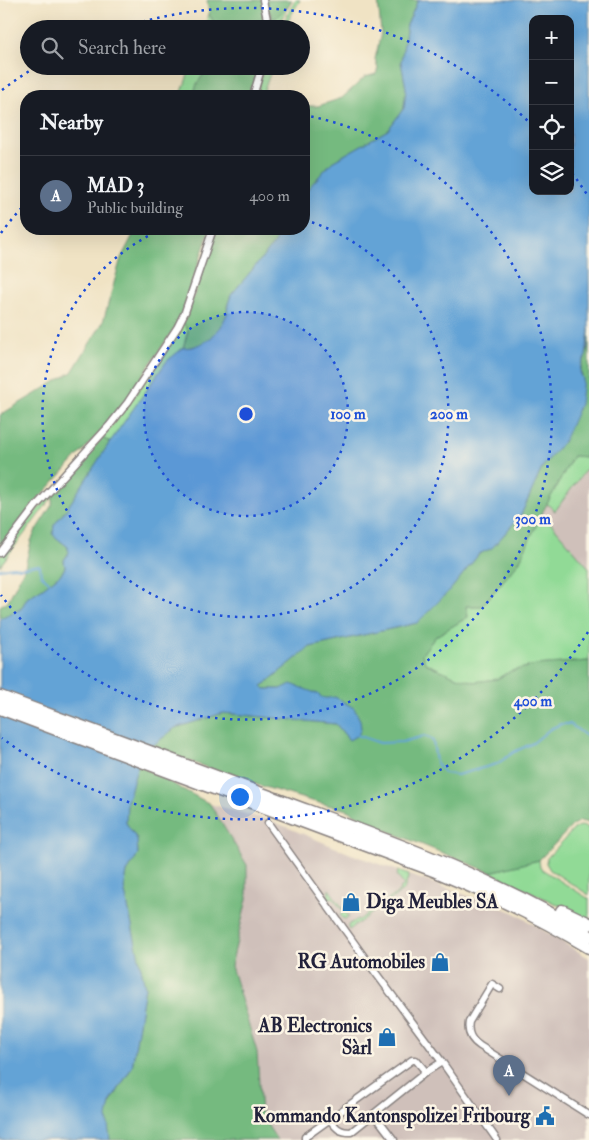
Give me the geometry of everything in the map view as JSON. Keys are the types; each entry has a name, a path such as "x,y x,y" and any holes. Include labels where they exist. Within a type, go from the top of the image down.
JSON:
{"highway":[{"path":"0,697 453,878 519,908 589,947"},
{"path":"0,708 370,834 545,903 589,924"},
{"path":"469,874 523,899 589,936"}],"street":[{"path":"263,0 267,20"},
{"path":"255,90 259,75"},
{"path":"0,553 36,506 109,426 133,395 177,328 185,312 211,235"},
{"path":"268,824 497,1140"},
{"path":"500,989 492,984 468,1022 468,1029 472,1039 480,1046 589,1115"},
{"path":"305,1140 305,1137 412,1060 416,1060 426,1072"},
{"path":"330,1120 336,1128 343,1132 351,1132 426,1072 442,1062"},
{"path":"374,1114 394,1140"}],"shaded area":[{"path":"589,467 589,574 538,511"},
{"path":"210,804 272,821 351,854 513,912 589,958 589,1140 277,1140 261,1115 257,1052 231,966 247,899 247,865"}],"green space":[{"path":"207,0 292,0 275,19 270,12 264,14 265,20 213,20 209,14"},
{"path":"295,0 300,0 289,20 285,20"},
{"path":"378,0 418,0 407,25 401,62 406,88 404,108 388,130 332,162 310,186 310,106 318,106 342,98 365,77 376,74 378,68 375,59 381,33"},
{"path":"289,5 281,20 270,20 270,12 275,19"},
{"path":"209,14 213,20 207,20"},
{"path":"188,75 203,75 195,90 183,90"},
{"path":"203,75 257,75 253,90 195,90"},
{"path":"262,75 270,75 264,90 258,90"},
{"path":"133,235 208,235 176,326 126,400 102,430 31,507 4,544 0,544 0,415 72,372 103,322 121,258"},
{"path":"214,235 278,235 275,243 231,295 224,321 216,334 198,345 183,348 188,331 183,322 188,313"},
{"path":"183,322 188,331 183,348 167,361 110,442 102,438 129,404 180,330"},
{"path":"589,329 589,456 573,456 542,513 519,562 482,606 466,606 468,617 436,636 422,654 425,663 454,676 474,682 497,679 511,671 536,665 589,661 589,823 580,821 574,824 539,860 490,872 378,827 347,810 238,779 151,747 175,728 223,713 336,724 349,740 325,699 281,689 265,689 262,686 310,647 417,623 451,589 479,554 492,548 521,515 543,466 564,441 583,379 581,369 588,349"},
{"path":"102,438 110,442 66,510 54,525 53,535 68,547 68,554 64,560 65,567 62,573 27,598 21,609 0,618 0,606 8,601 25,567 31,541 52,505 52,494"},
{"path":"573,456 589,456 589,465 555,511 547,504"},
{"path":"52,494 53,496 0,566 0,557"},
{"path":"542,513 589,568 589,661 536,665 511,671 497,679 474,682 454,676 425,663 422,654 436,636 468,617 466,606 482,606 519,562"},
{"path":"138,765 210,804 247,865 247,899 231,966 257,1052 261,1115 277,1140 110,1140 106,1117 110,1104 132,1067 145,987 124,888 127,872 138,854 137,839 126,823 127,802"},
{"path":"576,827 589,828 589,895 550,870 546,863 547,858"},
{"path":"539,860 540,868 589,899 589,920 490,872"},
{"path":"398,871 409,875 404,890 349,930 348,925 359,920 400,891 399,889 404,885 397,876"},
{"path":"329,889 349,917 346,919 340,915 344,912 332,897 328,899"}],"water":[{"path":"418,0 589,0 589,329 586,356 581,365 580,372 583,379 580,404 564,441 543,466 521,515 492,548 479,554 451,589 417,623 310,647 262,686 265,689 281,689 291,684 324,698 335,697 354,708 360,720 361,729 358,735 349,740 336,724 223,713 175,728 151,747 138,765 127,802 126,823 137,839 138,854 127,872 124,888 145,987 132,1067 110,1103 107,1117 110,1140 0,1140 0,618 21,609 27,598 62,573 65,567 64,560 68,554 68,547 53,535 54,525 167,361 183,348 193,347 209,340 221,327 227,314 231,295 275,243 278,235 310,235 310,186 332,162 388,130 404,108 406,88 401,62 407,25"}],"waterway":[{"path":"0,569 38,565 40,566 41,575 50,583"},
{"path":"357,735 380,743 402,742 424,736 433,741 436,762 444,773 457,775 497,764 514,752 533,743 550,729 561,724 570,724 589,738"}],"place":[{"name":"Diga Meubles SA","path":"351,902"},
{"name":"RG Automobiles","path":"440,962"},
{"name":"AB Electronics Sàrl","path":"387,1037"},
{"name":"MAD 3","path":"509,1096"},
{"name":"Kommando Kantonspolizei Fribourg","path":"545,1116"}]}
